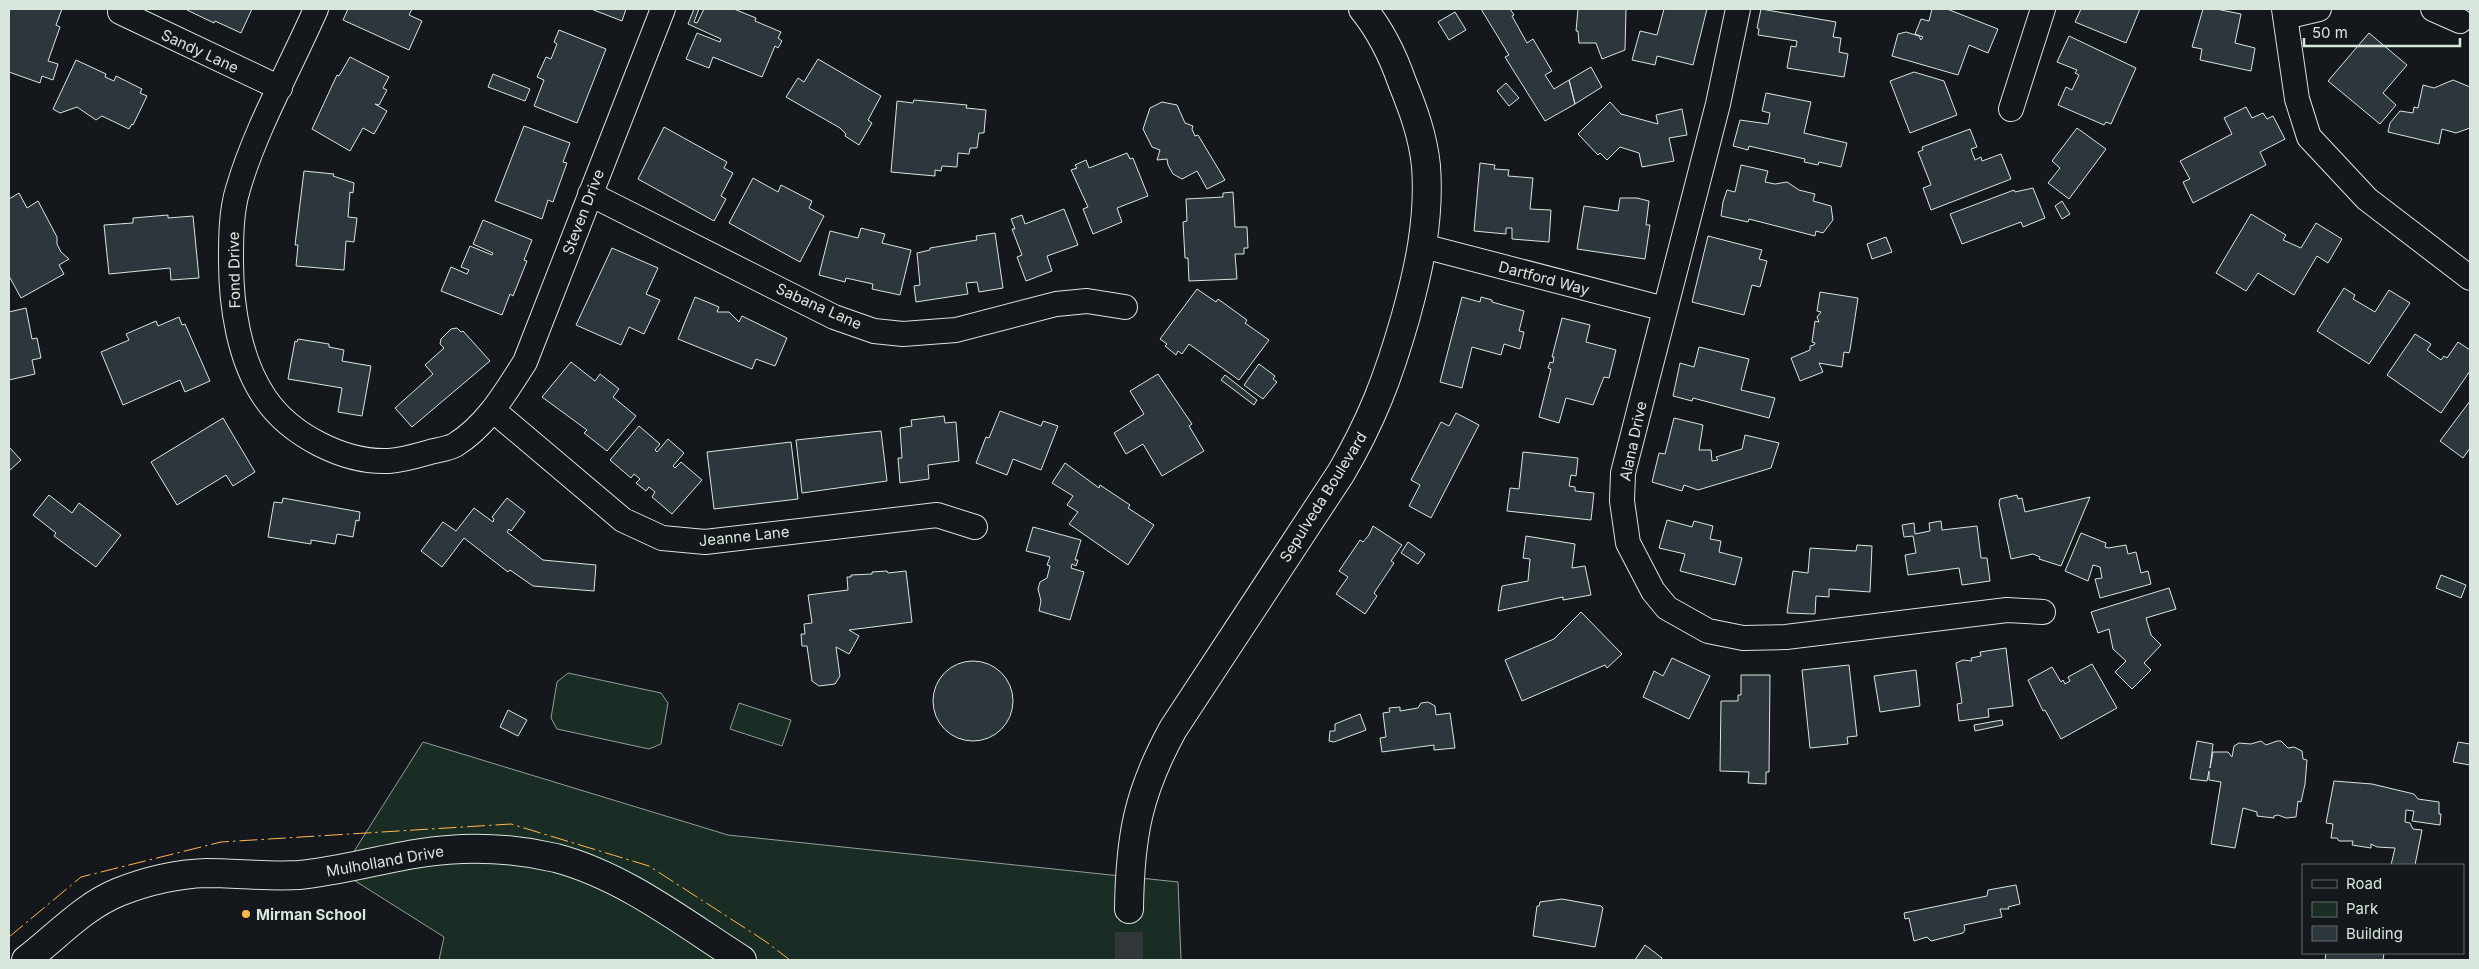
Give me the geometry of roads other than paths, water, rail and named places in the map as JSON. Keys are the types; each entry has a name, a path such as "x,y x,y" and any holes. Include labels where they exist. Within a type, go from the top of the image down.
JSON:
{"main road":[{"name":"Sepulveda Boulevard","path":"1129,909 1130,872 1138,811 1146,784 1173,729 1360,441 1390,372 1423,246 1426,166 1418,122 1393,58 1363,9"},
{"name":"Mulholland Drive","path":"26,960 96,905 118,893 162,879 207,873 297,875 339,870 422,853 484,849 521,852 556,859 592,871 632,890 742,960"}],"street":[{"name":"Fond Drive","path":"316,9 256,142 238,190 231,261 234,306 244,354 265,399 303,435 360,458 388,461 403,460 454,446 494,411"},
{"name":"Steven Drive","path":"494,411 525,362 663,9"},
{"name":"Alana Drive","path":"1738,9 1718,104 1623,473 1622,501 1628,543 1653,592 1667,608 1708,631 1743,638 1786,638 2007,610 2043,612"},
{"path":"2011,109 2043,9"},
{"path":"2319,9 2285,13 2297,99 2309,137 2367,199 2470,278"},
{"path":"2433,9 2460,21"},
{"name":"Sandy Lane","path":"120,12 280,88"},
{"name":"Sabana Lane","path":"590,194 834,316 874,331 903,334 956,330 1056,304 1087,301 1124,307"},
{"name":"Dartford Way","path":"1423,246 1665,309"},
{"name":"Jeanne Lane","path":"494,411 623,520 662,538 705,542 937,516 975,527"}],"tunnel":[{"path":"1129,909 1129,960"}],"place":[{"name":"Mirman School","path":"246,914"}]}
